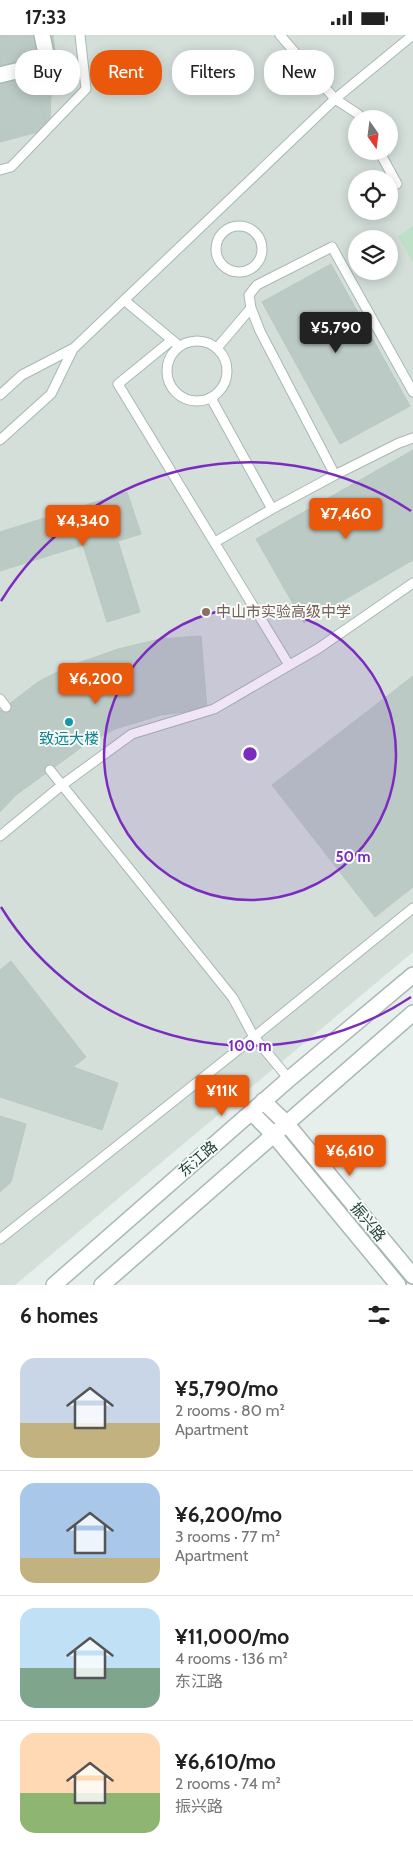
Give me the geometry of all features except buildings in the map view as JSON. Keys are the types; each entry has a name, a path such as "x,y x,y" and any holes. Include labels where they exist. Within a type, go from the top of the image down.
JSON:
{"street":[{"path":"0,75 48,63 42,35"},
{"name":"东江路","path":"54,1285 263,1101 413,975"},
{"path":"102,1285 413,1013"},
{"name":"振兴路","path":"263,1101 286,1123 413,1276"},
{"name":"振兴路","path":"251,1112 274,1135 398,1285"}],"lane":[{"path":"0,170 12,167 86,89 80,35"},
{"path":"280,35 335,99 352,110"},
{"path":"0,395 22,375 74,348 335,99 413,35"},
{"path":"254,267 247,271 232,271 220,262 216,247 223,233 236,227 243,227 256,234 260,240 261,254 254,267 257,285"},
{"path":"336,475 260,331 251,308 249,295 257,285 332,247 413,392"},
{"path":"124,300 176,343"},
{"path":"217,348 251,308"},
{"path":"176,343 167,362 166,372 168,382 173,391 190,401 201,401 211,398 218,393 227,375 227,365 217,348 208,343 198,341 176,343 118,383 290,665"},
{"path":"0,440 51,394 74,348"},
{"path":"211,398 272,509"},
{"path":"214,542 336,475 399,443 413,438"},
{"path":"0,836 62,785 132,734 214,709 319,648 413,583"},
{"path":"0,699 6,707"},
{"path":"50,770 233,998 254,1037 289,1079"},
{"path":"0,1239 413,908"}],"shaded area":[{"name":"中山市实验高级中学","path":"0,35 413,35 413,952 15,1285 0,1285"}],"green space":[{"path":"413,226 413,263 398,236"}],"place":[{"name":"中山市实验高级中学","path":"206,612"},
{"name":"致远大楼","path":"69,722"}]}
